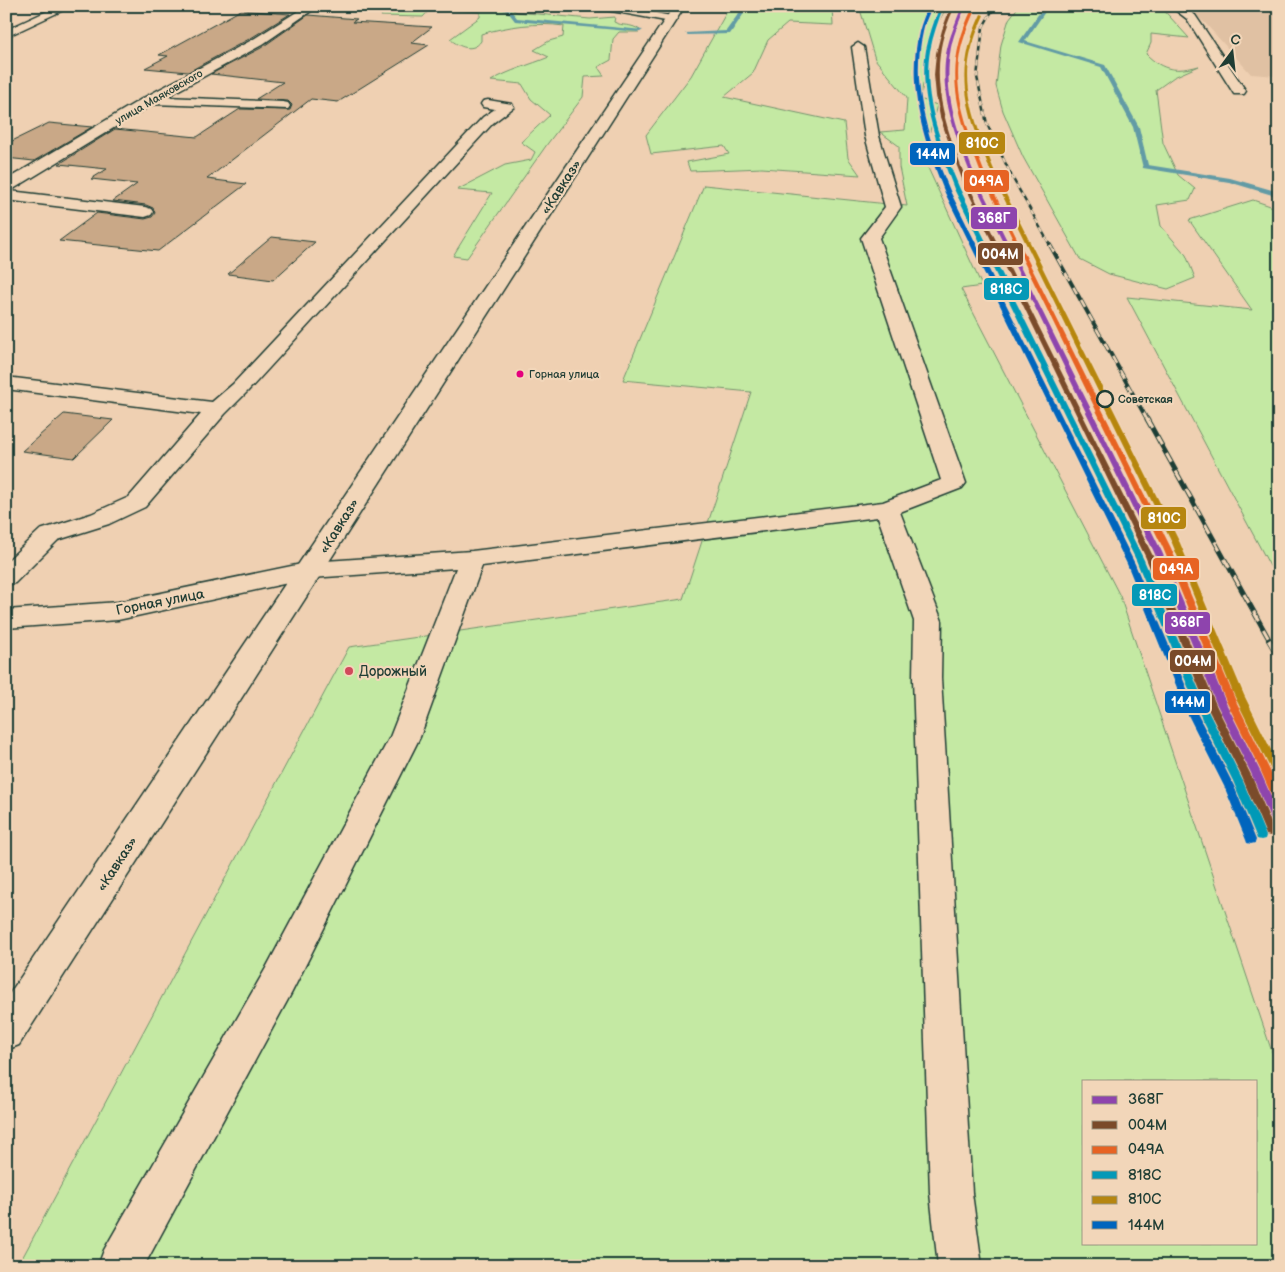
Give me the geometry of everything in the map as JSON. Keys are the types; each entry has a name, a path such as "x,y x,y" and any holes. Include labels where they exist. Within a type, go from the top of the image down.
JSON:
{"main road":[{"path":"6,34 67,6"},
{"name":"улица Маяковского","path":"6,187 150,100 256,43 309,9 308,6"},
{"path":"601,6 676,13"},
{"path":"1175,6 1191,17 1239,91"},
{"name":"«Кавказ»","path":"6,1032 676,13"},
{"name":"Горная улица","path":"6,619 118,611 311,570 472,559 887,509 954,483 870,238 893,207 872,136 858,47"},
{"path":"150,100 283,106"},
{"path":"6,577 49,535 100,519 137,502 217,409 240,388 488,120 507,107 488,104"},
{"path":"6,195 145,212"},
{"path":"6,383 217,409"},
{"path":"887,509 928,621 928,688 951,1193 960,1266"},
{"path":"120,1266 279,980 405,737 472,559"}],"shaded area":[{"path":"1184,6 1279,6 1279,76 1251,74 1205,23"}],"green space":[{"path":"382,6 487,8 506,6 517,12 590,19 615,17 614,22 633,26 640,30 639,32 619,32 613,39 611,60 598,67 604,76 585,77 583,97 548,143 467,258 453,256 492,193 457,190 505,165 531,160 535,152 521,142 550,115 531,99 522,84 491,81 549,57 534,50 549,41 563,37 564,26 533,25 501,29 481,34 481,41 478,45 466,48 450,39 480,17 480,12 431,8 423,17 381,16 387,7"},
{"path":"730,6 832,6 833,25 788,23 768,40 753,73 724,97 844,123 848,158 860,175 762,168 690,171 687,162 729,154 724,146 651,154 646,135 691,76"},
{"path":"859,6 947,6 934,31 920,99 937,105 923,157 982,286 961,289 1120,596 1279,1073 1279,1266 18,1266 349,647 683,599 751,392 623,380 704,185 907,206 899,167 899,146 880,132 905,130 907,98 875,59"},
{"path":"1019,6 1160,6 1189,38 1151,34 1151,43 1146,54 1158,64 1170,69 1199,66 1174,77 1156,90 1163,143 1178,175 1195,189 1190,200 1157,205 1161,226 1186,255 1195,278 1168,289 1109,274 1080,259 1023,157 1003,111 996,86 1001,45 1009,19"},
{"path":"1253,200 1279,209 1279,583 1127,297 1252,310 1189,220"}],"building":[{"path":"241,10 290,14 251,38 188,72 145,68 168,56 159,55"},
{"path":"308,15 357,19 352,22 432,27 411,43 429,45 338,102 311,99 207,179 246,184 158,251 59,241 97,213 145,219 152,217 155,213 153,208 146,205 113,201 137,184 91,179 107,169 59,164 115,129 197,137 240,109 290,110 292,105 288,101 256,99 283,82 211,74 261,48"},
{"path":"49,123 92,127 34,161 6,158 6,144"},
{"path":"272,237 315,242 273,280 228,274"},
{"path":"64,414 113,420 74,458 22,451"}],"waterway":[{"path":"497,6 510,11 515,19 640,30"},
{"path":"688,33 728,33 747,6"},
{"path":"1047,6 1022,42 1103,66 1136,127 1145,167 1230,180 1279,195"}],"railway":[{"path":"995,6 983,27 977,77 987,124 1012,177 1051,247"},
{"path":"1050,245 1148,421"},
{"path":"1147,419 1270,641"},
{"path":"1269,640 1279,657"}],"transit line":[{"name":"144М","path":"930,6 921,29 916,77 918,101 930,148 948,193 1131,564 1193,715 1229,786 1251,840"},
{"name":"818С","path":"942,6 933,29 928,53 927,76 928,98 933,121 948,166 957,189 1140,560 1203,711 1238,781 1261,836"},
{"name":"004М","path":"953,6 943,30 936,75 942,117 957,161 966,184 1149,556 1212,707 1247,777 1270,832"},
{"name":"368Г","path":"964,6 954,30 948,53 947,94 951,114 975,180 1158,552 1221,703 1256,773 1279,827"},
{"name":"049А","path":"973,10 963,33 958,54 957,94 968,133 984,176 1167,548 1230,699 1279,801"},
{"name":"810С","path":"982,15 973,37 966,76 968,94 977,131 993,172 1176,543 1239,695 1279,776"}],"place":[{"name":"Горная улица","path":"520,374"},
{"name":"Советская","path":"1105,399"},
{"name":"Дорожный","path":"349,671"}]}
